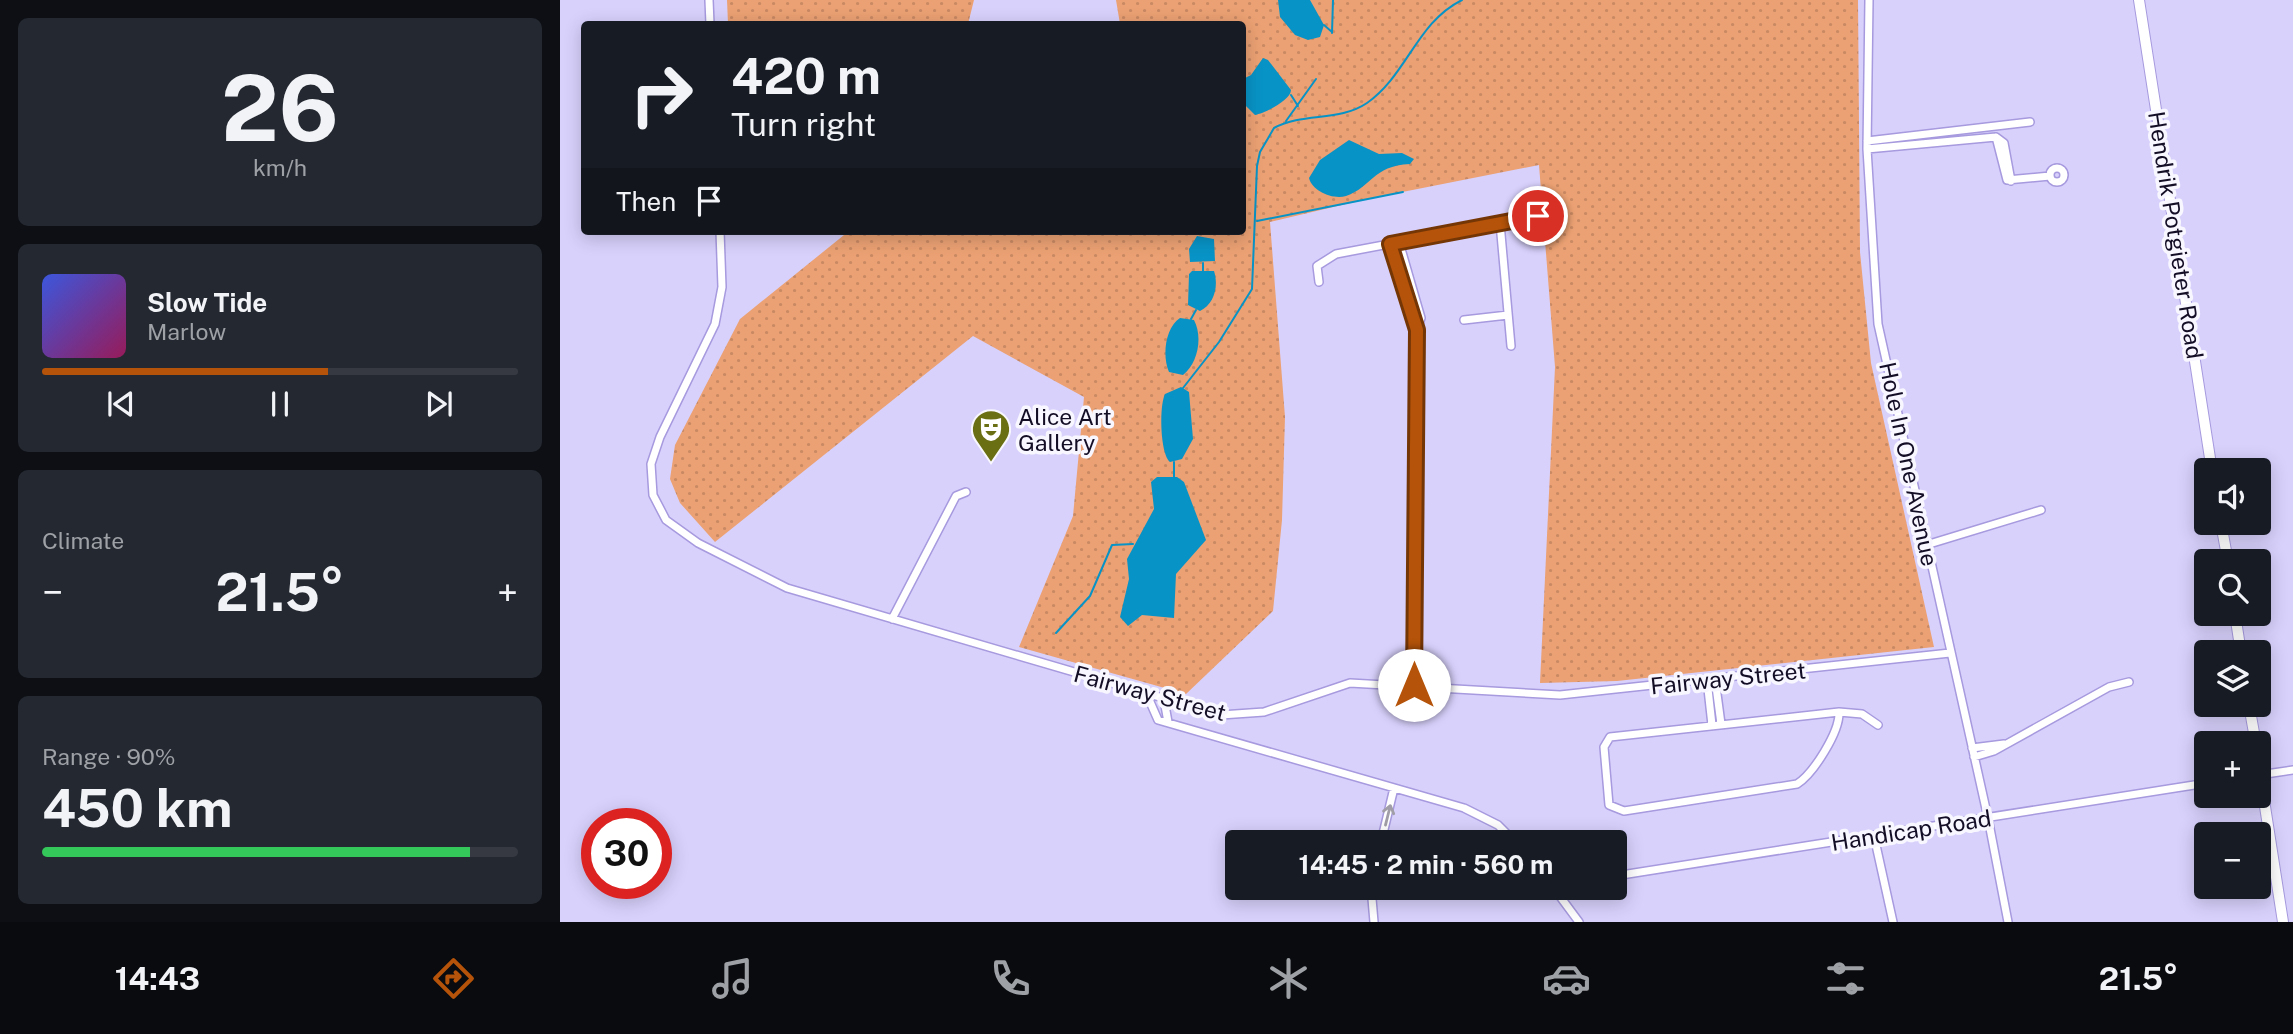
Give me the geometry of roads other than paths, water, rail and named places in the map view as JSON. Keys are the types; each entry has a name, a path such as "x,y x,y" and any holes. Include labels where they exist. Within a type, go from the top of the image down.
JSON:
{"main road":[{"name":"Hendrik Potgieter Road","path":"2139,0 2210,458"},
{"path":"2265,808 2283,922"}],"street":[{"path":"709,0 710,21"},
{"name":"Hole In One Avenue","path":"1869,0 1867,145 1872,275 1878,324 1975,757 2008,922"},
{"path":"1867,145 2030,122"},
{"path":"1867,145 1996,137 2004,144 2011,181 2050,176"},
{"path":"1319,282 1315,271 1326,257 1538,216"},
{"path":"1500,223 1511,345"},
{"name":"Fairway Street","path":"720,235 722,288 715,324 660,437 651,464 653,495 666,520 690,539 787,588 1221,715 1249,715 1337,685 1364,682 1560,695 1950,653"},
{"path":"1399,242 1409,288"},
{"path":"1390,244 1421,318 1417,330 1414,685"},
{"path":"1464,320 1508,315"},
{"path":"892,619 956,496 966,492"},
{"path":"1926,545 2041,510"},
{"path":"1711,680 1717,725"},
{"path":"1975,757 2109,687 2129,682"},
{"path":"1147,695 1156,718 1485,817 1501,830"},
{"path":"1164,700 1168,722"},
{"path":"1839,712 1837,730 1806,776 1797,784 1624,811 1611,808 1604,747 1608,738 1839,712 1862,714 1878,725"},
{"path":"1972,748 2004,744"},
{"path":"2271,773 2293,770"},
{"name":"Handicap Road","path":"1627,874 2194,785"},
{"path":"1384,830 1394,788"},
{"path":"1874,836 1893,922"},
{"path":"1372,900 1374,922"},
{"path":"1564,900 1579,922"}],"water":[{"path":"1278,0 1310,0 1324,25 1320,37 1308,40 1295,35 1280,17"},
{"path":"1263,58 1268,60 1291,90 1290,94 1271,109 1255,115 1246,106 1246,78 1251,75"},
{"path":"1349,140 1379,154 1402,153 1414,159 1410,164 1380,173 1355,192 1335,197 1314,187 1309,178 1320,160"},
{"path":"1197,236 1214,239 1215,261 1190,262 1189,249"},
{"path":"1192,271 1214,271 1215,289 1212,299 1200,311 1188,305 1189,274"},
{"path":"1180,318 1194,320 1198,334 1198,349 1192,364 1183,375 1169,372 1166,358 1168,335"},
{"path":"1181,387 1189,392 1193,439 1182,459 1170,462 1162,440 1163,400 1165,394"},
{"path":"1157,477 1177,477 1184,482 1206,540 1176,574 1174,618 1142,615 1128,626 1120,617 1129,579 1127,559 1154,509 1151,482"}],"waterway":[{"path":"1332,33 1333,0"},
{"path":"1183,388 1219,342 1252,289 1257,166 1260,152 1274,128 1297,120 1345,113 1367,103 1392,78 1434,21 1462,0"},
{"path":"1324,25 1332,32"},
{"path":"1286,121 1316,79"},
{"path":"1291,95 1298,106"},
{"path":"1257,221 1403,192"},
{"path":"1203,263 1203,271"},
{"path":"1191,319 1196,310"},
{"path":"1174,462 1174,477"},
{"path":"1056,633 1090,596 1112,545 1133,544"}],"place":[{"name":"Alice Art Gallery","path":"991,463"}]}
